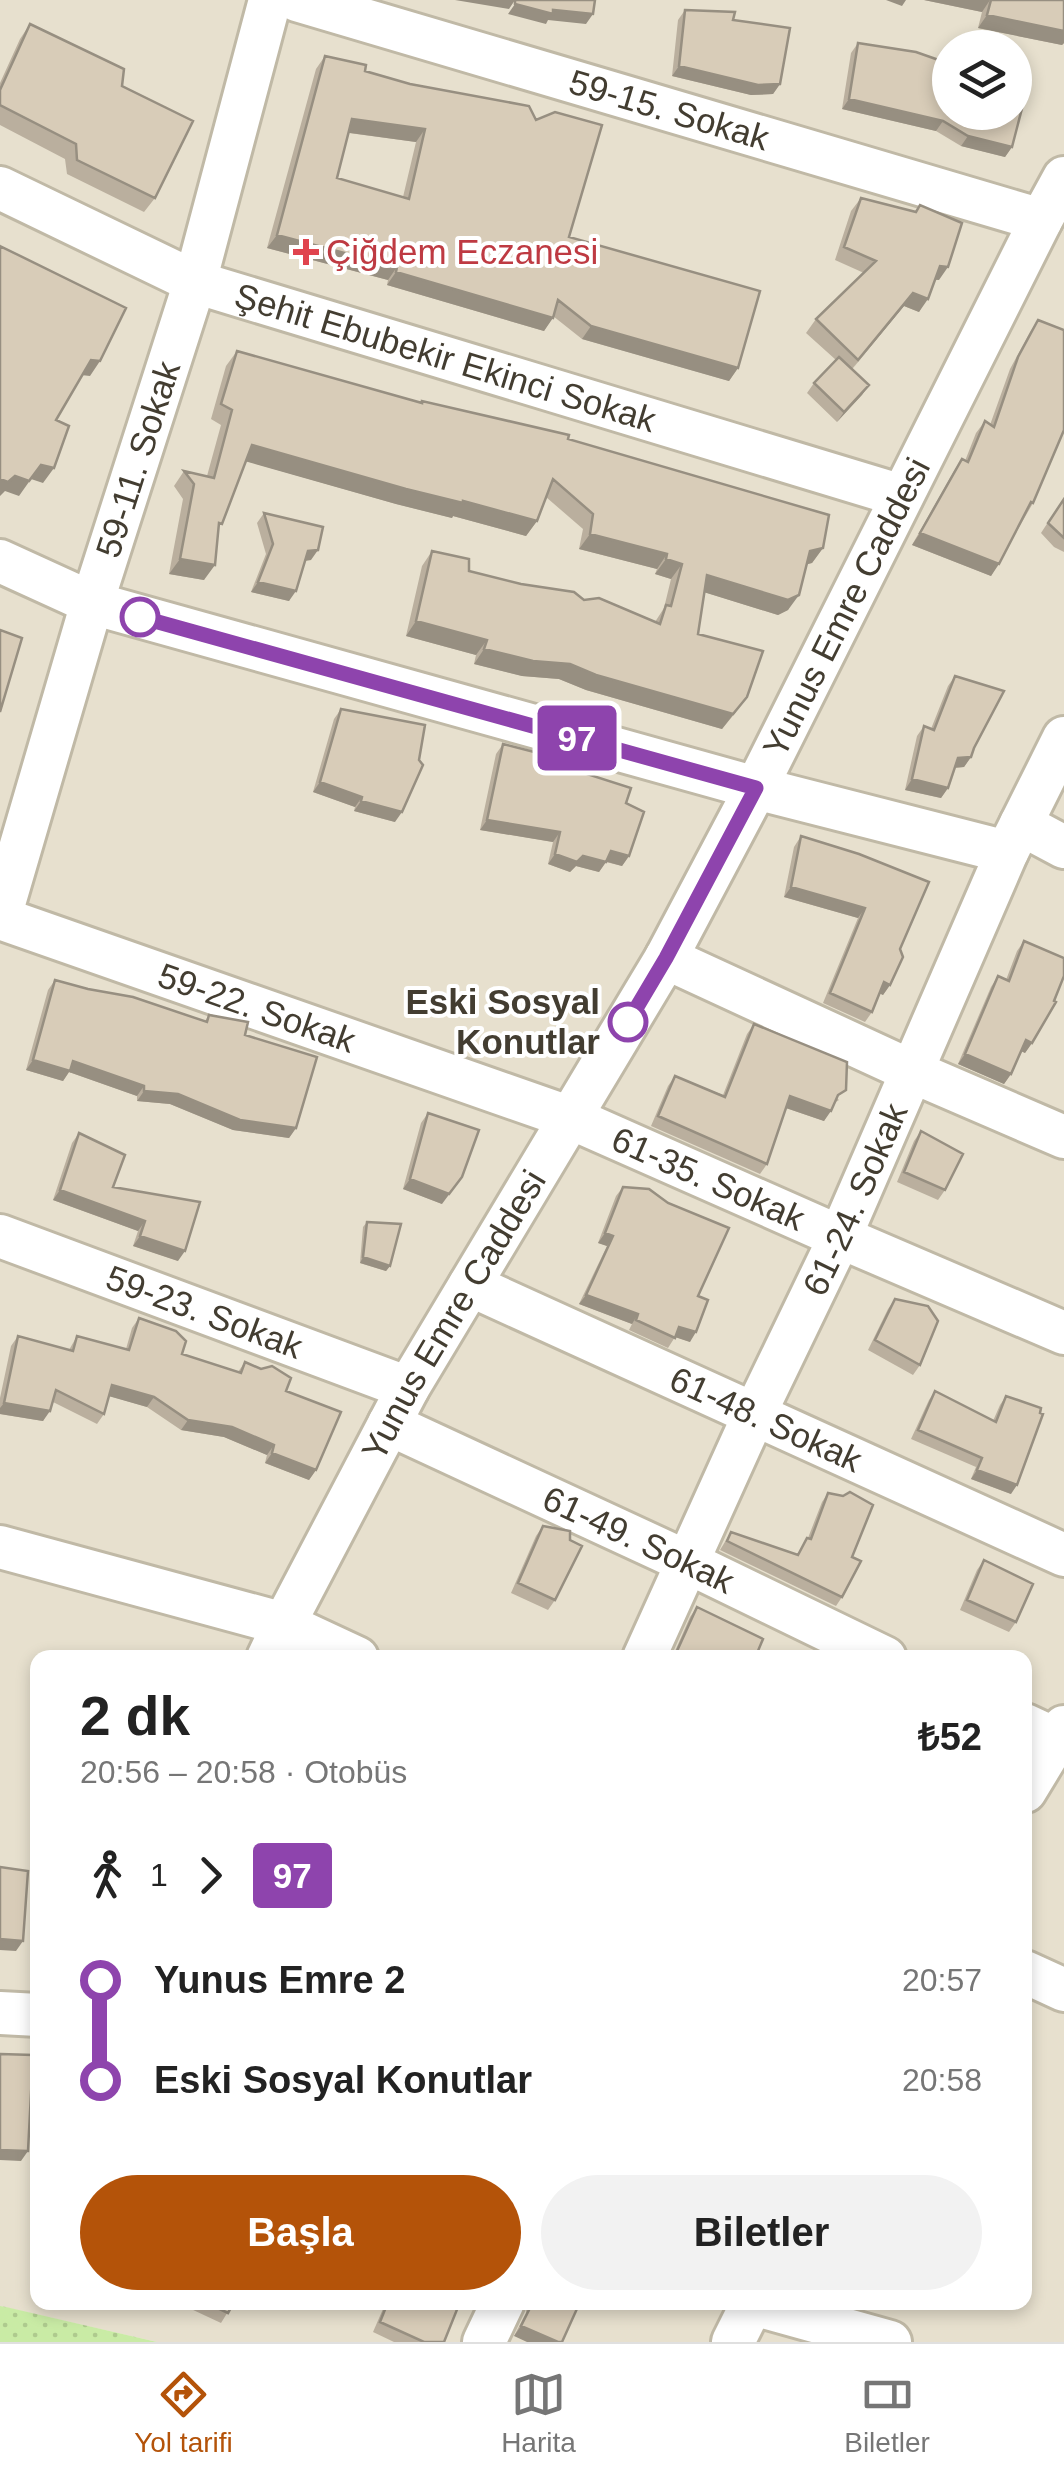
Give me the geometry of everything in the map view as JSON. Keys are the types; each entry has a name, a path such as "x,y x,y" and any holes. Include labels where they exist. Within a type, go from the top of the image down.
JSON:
{"street":[{"name":"59-11. Sokak","path":"0,918 92,603 195,282 270,0"},
{"name":"59-15. Sokak","path":"297,0 1040,220"},
{"name":"Yunus Emre Caddesi","path":"276,1641 398,1406 666,958 1064,178"},
{"name":"Şehit Ebubekir Ekinci Sokak","path":"0,188 195,282 902,496"},
{"path":"0,561 92,603 756,788 1064,847"},
{"name":"61-24. Sokak","path":"648,1650 754,1414 840,1237 1014,838 1064,738"},
{"name":"59-22. Sokak","path":"0,918 571,1118"},
{"path":"666,958 911,1072 1064,1136"},
{"name":"61-35. Sokak","path":"571,1118 1064,1333"},
{"name":"59-23. Sokak","path":"0,1236 398,1406"},
{"name":"61-48. Sokak","path":"470,1285 1064,1555"},
{"name":"61-49. Sokak","path":"398,1406 687,1562 868,1650"},
{"path":"0,1546 276,1641 319,1650"},
{"path":"1032,1774 1049,1731"},
{"path":"1032,1975 1064,1990"},
{"path":"0,2012 30,2014"},
{"path":"484,2342 499,2310"},
{"path":"746,2313 890,2342"}],"shaded area":[{"path":"0,0 1064,0 1064,2342 157,2342 0,2306"}],"green space":[{"path":"0,2306 6,2307 157,2342 0,2342"}],"building":[{"path":"515,0 595,0 593,14 553,10 553,14 515,4"},
{"path":"991,0 1064,0 1064,31 987,15"},
{"path":"685,10 735,12 733,20 790,28 780,84 758,85 679,66"},
{"path":"30,24 124,69 122,86 193,121 155,198 77,160 76,144 0,105 0,90"},
{"path":"858,43 932,58 932,118 849,99"},
{"path":"325,56 366,65 365,71 410,84 529,106 536,120 555,112 602,125 569,237 760,291 738,368 591,326 558,300 553,318 396,272 397,267 277,235","holes":["352,119 425,129 409,199 337,178"]},
{"path":"958,130 1016,130 1012,147"},
{"path":"861,198 916,212 920,205 962,223 948,267 940,266 928,299 913,293 858,360 816,319 876,261 844,247"},
{"path":"0,246 126,308 100,361 91,360 56,420 69,426 54,468 41,465 29,481 15,476 8,482 0,479"},
{"path":"1038,320 1064,330 1064,430 1033,503 999,564 920,533 962,459 968,462 985,421 994,427 1018,357"},
{"path":"237,351 422,403 569,435 568,439 829,515 823,548 810,551 799,595 788,600 707,575 698,634 763,651 747,697 733,714 570,664 533,661 484,649 487,640 416,621 432,551 469,559 469,571 574,592 584,600 599,598 660,624 666,605 671,606 682,564 666,559 667,554 590,534 593,514 553,479 537,521 252,445 222,524 219,523 215,565 180,559 194,484 184,471 214,478 232,410 221,404"},
{"path":"839,357 869,385 844,412 814,383"},
{"path":"1064,499 1064,538 1048,523"},
{"path":"264,513 323,527 318,550 308,551 296,591 258,582 273,544"},
{"path":"0,630 22,638 0,712"},
{"path":"955,676 1004,691 971,757 958,758 948,788 912,779 924,726 934,730"},
{"path":"341,709 425,725 419,760 423,765 402,812 361,801 362,797 320,782"},
{"path":"503,744 631,788 626,803 644,812 629,856 611,851 606,862 583,856 577,862 555,854 560,832 487,820"},
{"path":"801,836 929,882 900,949 903,957 890,985 884,982 872,1012 830,993 865,908 791,887"},
{"path":"1024,941 1064,958 1064,976 1056,1002 1032,1043 1026,1040 1011,1074 965,1054 998,976 1009,981"},
{"path":"55,980 133,997 207,1022 209,1015 248,1022 245,1035 317,1057 296,1128 240,1120 178,1094 144,1091 144,1086 73,1061 70,1071 33,1060"},
{"path":"754,1024 847,1062 846,1090 838,1095 831,1111 790,1096 767,1164 658,1116 675,1076 725,1097"},
{"path":"428,1113 479,1130 462,1177 449,1194 410,1179"},
{"path":"921,1131 963,1154 945,1190 904,1172"},
{"path":"79,1133 125,1155 113,1187 200,1202 185,1251 140,1236 145,1221 60,1190"},
{"path":"623,1187 649,1189 668,1203 729,1228 698,1296 708,1300 696,1332 679,1327 675,1338 636,1320 638,1314 586,1295 613,1236 605,1233"},
{"path":"367,1222 401,1224 390,1266 363,1257"},
{"path":"895,1299 928,1306 938,1321 920,1365 875,1340"},
{"path":"139,1318 176,1331 186,1341 182,1354 241,1373 245,1362 261,1369 272,1366 291,1378 286,1391 341,1412 316,1470 272,1453 274,1445 232,1427 188,1420 154,1397 112,1385 104,1414 56,1390 50,1411 4,1403 18,1336 73,1351 77,1336 129,1350"},
{"path":"935,1391 996,1422 1006,1396 1041,1408 1043,1414 1017,1485 977,1470 982,1458 918,1430"},
{"path":"850,1492 873,1505 852,1557 861,1561 842,1597 727,1541 731,1532 798,1555 807,1538 811,1539 828,1493 843,1496"},
{"path":"543,1526 570,1531 570,1540 582,1546 555,1600 518,1583"},
{"path":"984,1560 1033,1584 1016,1622 967,1600"},
{"path":"697,1607 763,1639 758,1650 677,1650"},
{"path":"0,1867 28,1871 23,1941 0,1939"},
{"path":"0,2054 30,2055 28,2151 0,2150"},
{"path":"385,2310 457,2310 444,2342 424,2342 380,2322"},
{"path":"529,2310 576,2310 562,2342 521,2326"}],"bus line":[{"name":"97","path":"140,617 756,788 628,1022"}],"place":[{"name":"Çiğdem Eczanesi","path":"306,252"},
{"name":"Eski Sosyal Konutlar","path":"628,1022"}]}
